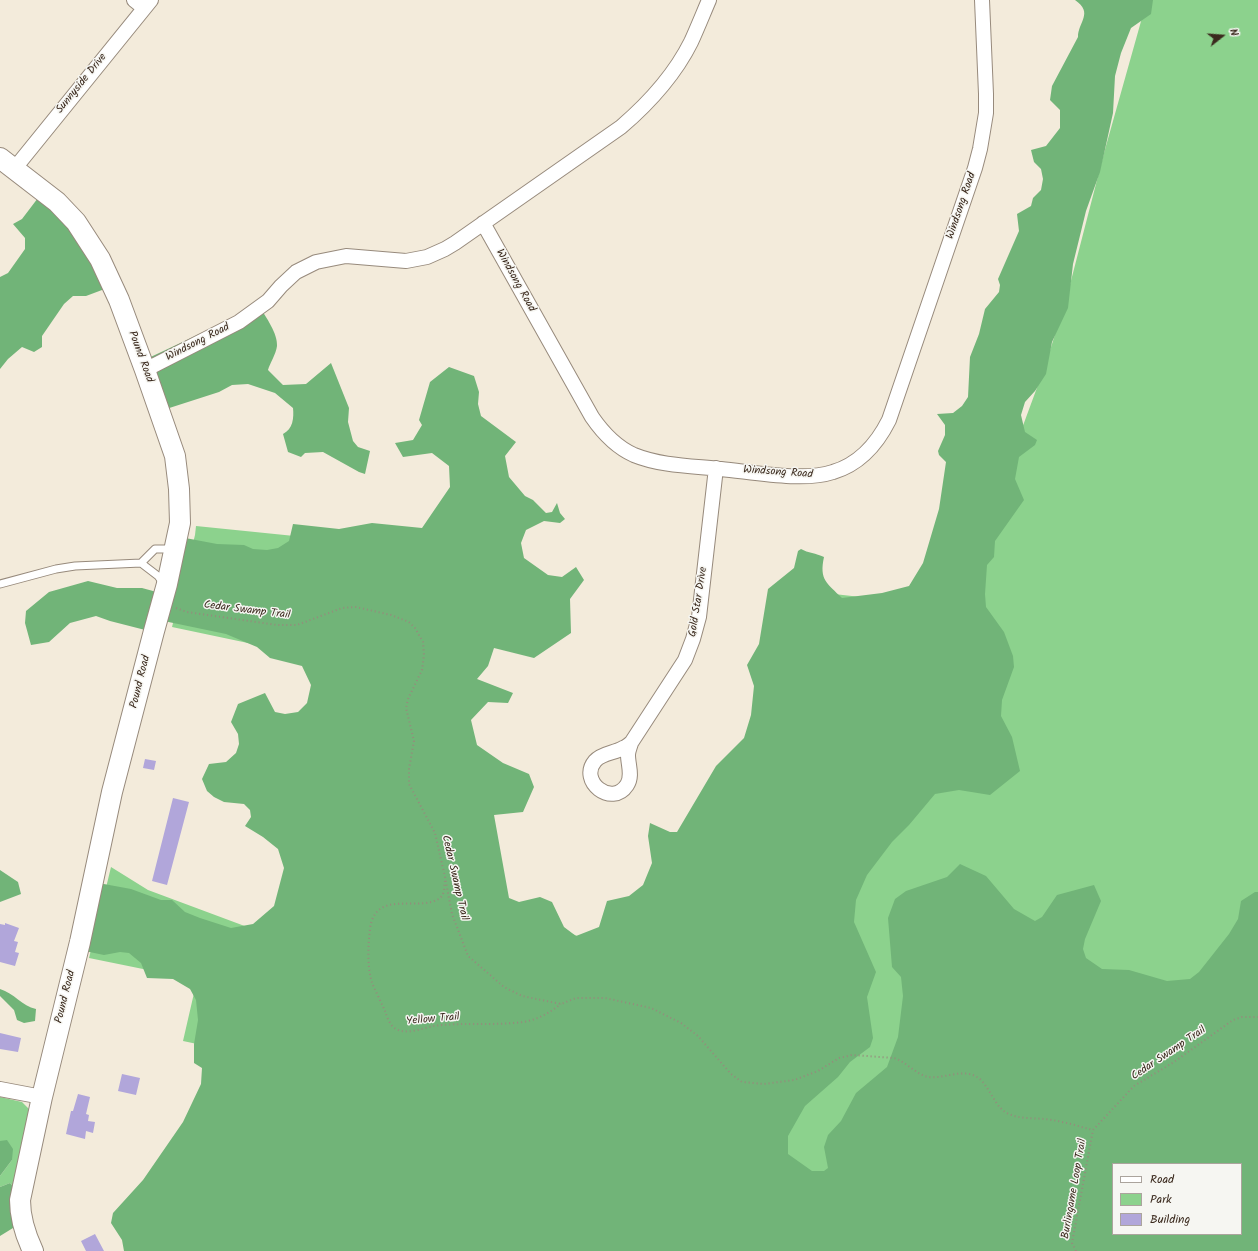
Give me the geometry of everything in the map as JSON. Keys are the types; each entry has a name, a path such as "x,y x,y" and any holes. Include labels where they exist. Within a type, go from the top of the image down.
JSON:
{"street":[{"name":"Windsong Road","path":"145,370 239,322 268,301 292,276 316,262 346,256 406,261 427,257 445,249 621,127 642,108 669,77 685,53 709,0"},
{"name":"Windsong Road","path":"483,223 592,417 605,434 623,449 644,458 666,463 794,476 806,477 826,474 845,468 867,453 883,432 894,405 975,168 986,113 982,0"},
{"name":"Sunnyside Drive","path":"7,163 143,3"},
{"name":"Pound Road","path":"7,163 57,202 76,222 90,241 100,259 119,300 175,456 179,489 180,523 164,596 112,792 80,942 42,1097 20,1200 20,1214 23,1227 33,1251"},
{"name":"Gold Star Drive","path":"631,743 679,670 690,650 699,617 716,468"},
{"path":"0,1088 42,1097"}],"lane":[{"path":"141,563 155,549 174,549"},
{"path":"0,584 56,569 75,566 141,563 158,576 164,596"}],"path":[{"name":"Cedar Swamp Trail","path":"164,596 187,612 277,625 297,625 342,608 356,607 391,615 409,622 415,628 422,642 424,655 422,670 408,699 406,708 414,742 409,769 409,784 435,833 452,914 468,956 504,987 522,996 561,1004 576,998 605,998 651,1008 681,1023 698,1036 731,1074 742,1082 764,1084 794,1080 818,1071 839,1058 852,1055 894,1058 900,1060 923,1076 931,1077 967,1074 977,1077 985,1084 995,1101 1008,1114 1026,1118 1065,1122 1093,1130 1134,1086 1174,1062 1233,1020 1242,1017 1258,1017"},
{"name":"Yellow Trail","path":"445,877 444,892 440,897 426,902 402,903 382,907 376,912 370,926 368,955 372,982 389,1021 395,1028 405,1032 436,1026 523,1022 543,1016 561,1004"},
{"name":"Burlingame Loop Trail","path":"1076,1251 1072,1243 1093,1130"}],"green space":[{"path":"1075,0 1153,0 1151,14 1131,28 1121,53 1115,76 1113,113 1100,172 1086,211 1073,264 1068,308 1052,342 1046,374 1035,391 1025,402 1021,415 1025,432 1037,440 1035,445 1019,457 1015,479 1024,500 995,541 994,557 987,565 985,594 986,607 1004,632 1013,656 1014,667 1002,700 1001,716 1012,737 1020,771 990,795 959,790 935,794 909,825 892,842 867,875 856,900 854,922 876,972 867,997 873,1038 870,1047 850,1062 838,1077 805,1106 788,1136 788,1154 812,1171 824,1171 828,1168 824,1147 828,1135 841,1121 856,1093 887,1067 898,1037 903,996 901,977 892,967 888,918 895,899 906,891 947,877 960,864 986,876 1014,909 1035,921 1042,917 1057,895 1094,885 1101,901 1085,939 1083,949 1086,958 1102,969 1129,970 1167,981 1190,979 1199,972 1229,934 1238,919 1241,901 1255,892 1258,892 1258,1251 124,1251 122,1240 111,1223 113,1213 143,1180 183,1122 201,1084 202,1068 194,1063 194,1044 198,1020 196,1000 190,989 173,979 147,978 141,963 129,953 120,952 104,955 80,950 93,882 131,889 161,900 172,900 185,912 231,928 253,924 274,906 284,868 278,849 263,837 245,826 251,817 250,810 244,804 224,802 214,797 207,791 202,779 209,764 226,762 236,753 239,744 238,734 231,722 238,704 265,693 275,712 285,714 298,712 307,703 311,685 302,666 270,658 257,647 226,634 159,620 153,632 96,616 70,623 49,642 31,645 25,623 26,611 49,592 88,581 117,588 142,588 164,594 180,537 217,544 244,545 253,549 267,550 278,548 289,541 293,524 339,529 372,523 422,528 450,487 449,466 432,453 403,457 395,443 413,440 422,425 419,420 430,382 449,367 474,376 479,392 478,404 481,416 516,442 505,456 509,477 525,496 533,500 546,513 552,512 557,503 560,513 565,519 560,523 544,521 526,530 521,543 524,558 548,575 562,577 576,567 584,580 570,599 571,633 534,658 494,648 488,666 477,679 513,693 508,703 488,702 471,720 477,745 503,763 529,774 534,787 523,812 494,815 509,898 519,902 540,897 552,902 564,927 576,936 599,927 607,901 629,896 643,885 652,863 648,836 650,823 670,832 677,832 716,766 744,738 751,715 754,686 747,665 759,644 768,589 794,568 798,551 801,549 824,557 824,576 828,584 842,598 882,593 909,586 923,563 939,509 946,462 939,455 938,451 945,435 945,425 937,414 953,413 962,406 968,397 970,357 979,334 985,309 999,292 1000,285 998,279 1019,231 1017,214 1031,206 1033,198 1041,190 1043,179 1041,169 1034,162 1031,150 1046,146 1060,128 1060,110 1050,100 1052,86 1078,37 1084,18 1083,9"},
{"path":"1147,0 1258,0 1258,1251 448,1251 334,1073 183,1041 197,980 89,958 111,867 148,890 352,966 360,871 408,893 433,682 172,627 196,526 383,545 476,557 442,883 733,997 761,926 714,878 834,594 968,609 1021,431 1045,366 1066,300 1104,153"},
{"path":"41,194 50,201 110,287 86,296 73,296 64,304 42,336 42,347 34,352 22,347 8,359 0,369 0,277 8,273 25,249 25,238 13,224 22,219"},
{"path":"259,306 271,326 277,341 277,346 268,370 283,385 306,384 331,363 349,408 348,422 353,441 358,447 370,451 365,474 323,452 305,453 301,457 288,452 283,434 291,426 293,408 275,393 248,384 232,385 219,392 160,411 140,362"},
{"path":"0,870 18,882 21,894 0,902"},
{"path":"0,989 10,993 26,1005 36,1009 35,1021 24,1023 17,1020 14,1010 0,996"},
{"path":"0,1097 22,1102 31,1111 16,1190 10,1183 0,1187 0,1176 12,1160 7,1141 0,1141"},
{"path":"7,1140 13,1149 12,1160 0,1176 0,1141"},
{"path":"10,1183 16,1190 16,1219 13,1228 0,1236 0,1187"}],"building":[{"path":"145,759 156,761 154,770 143,768"},
{"path":"173,798 189,802 167,885 152,881"},
{"path":"5,923 19,928 14,941 18,942 15,952 19,953 15,966 0,962 0,924 5,925"},
{"path":"0,1033 21,1038 18,1052 0,1049"},
{"path":"122,1074 140,1078 136,1095 118,1091"},
{"path":"78,1094 90,1097 86,1114 89,1115 88,1121 95,1122 93,1133 86,1131 85,1139 66,1134 71,1111 73,1111"},
{"path":"95,1234 104,1251 86,1251 81,1241"}]}
